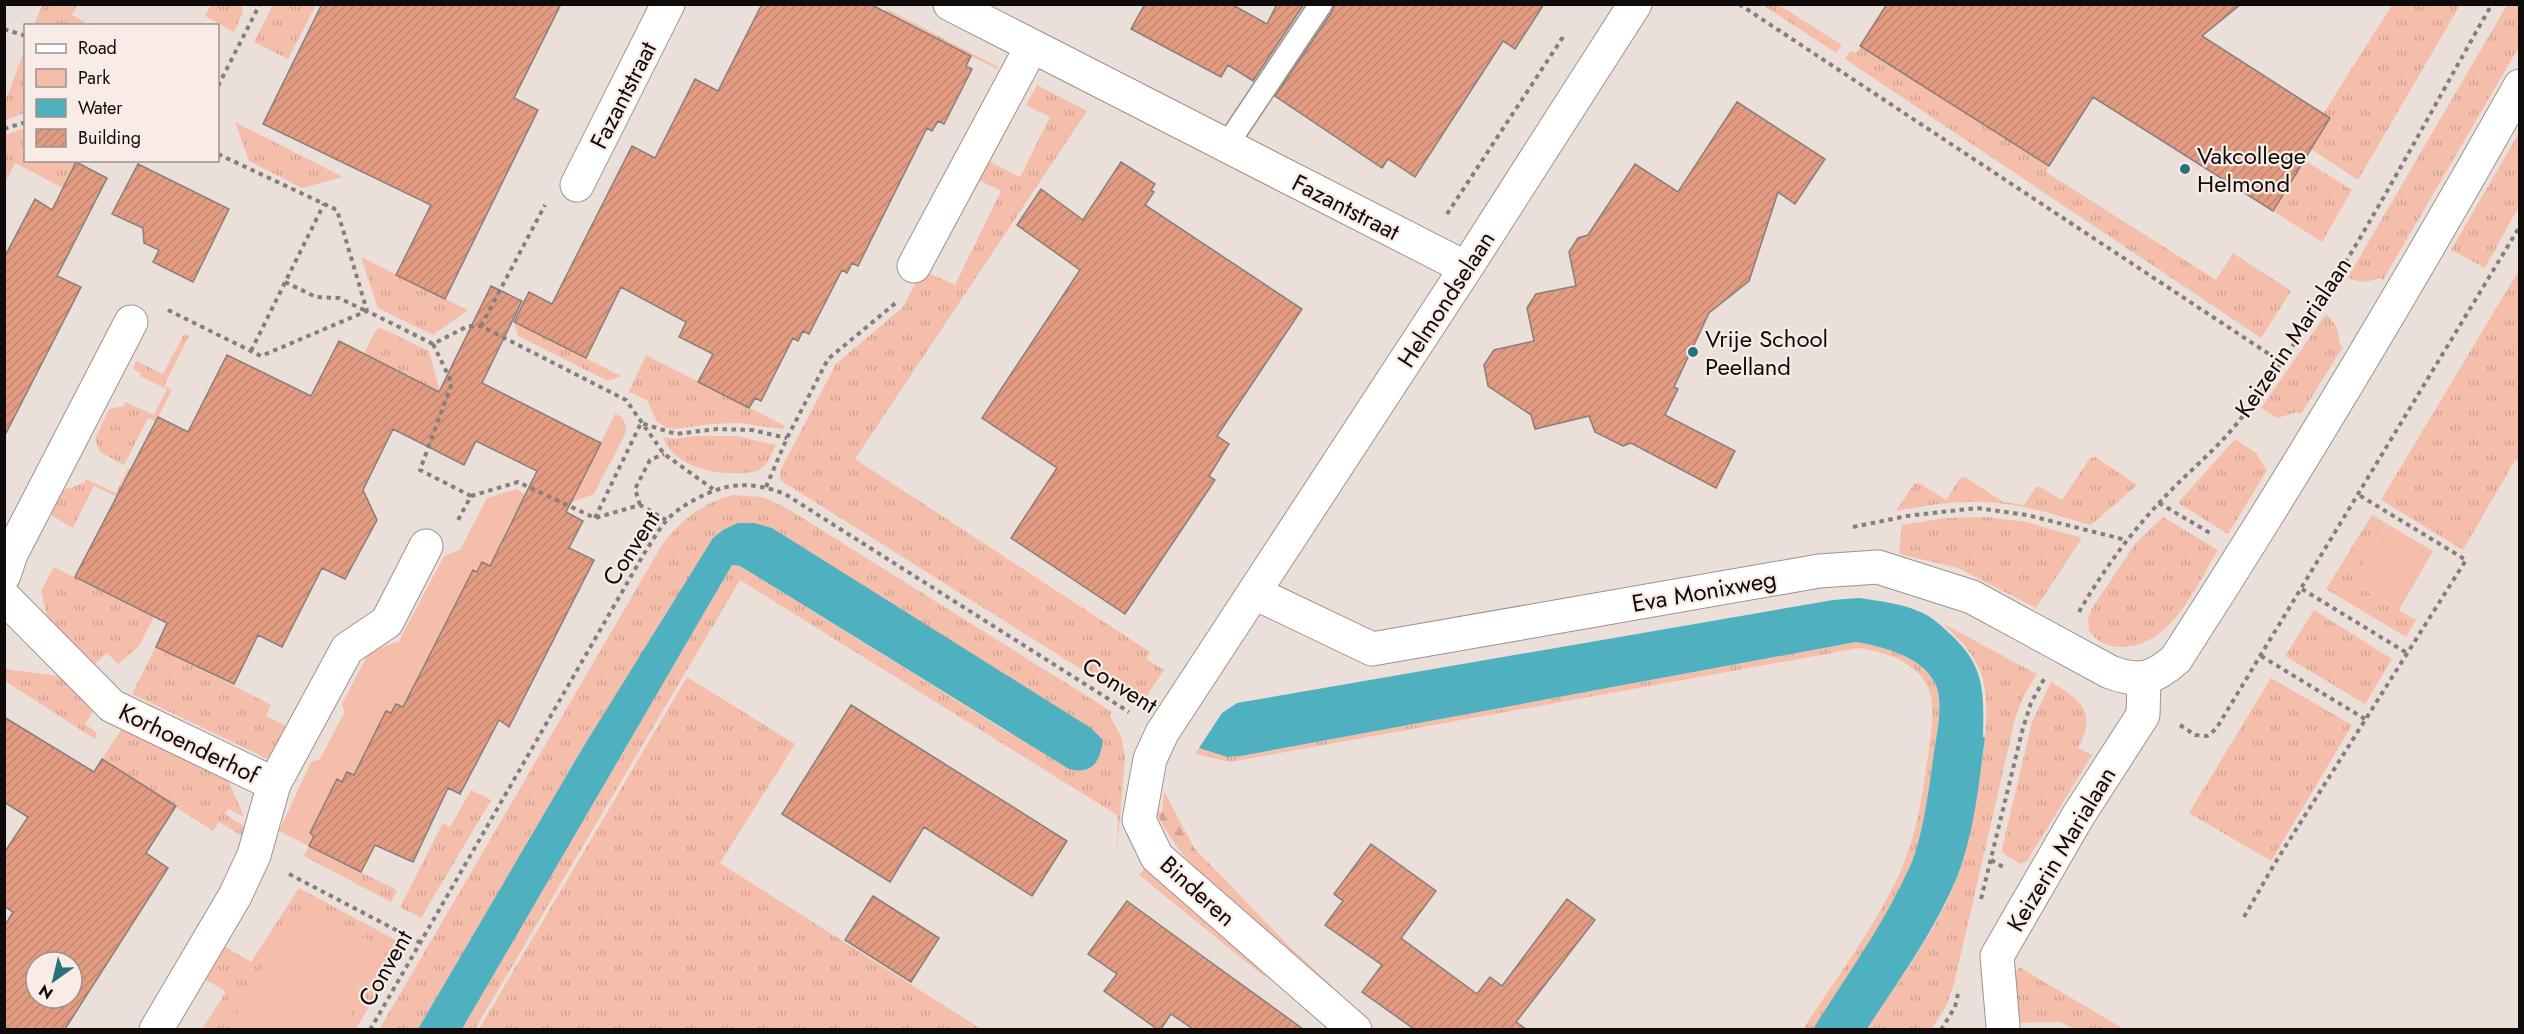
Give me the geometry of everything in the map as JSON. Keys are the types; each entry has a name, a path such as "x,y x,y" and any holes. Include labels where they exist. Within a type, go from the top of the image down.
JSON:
{"street":[{"name":"Fazantstraat","path":"577,185 668,4"},
{"name":"Fazantstraat","path":"950,4 1466,268"},
{"name":"Helmondselaan","path":"1255,592 1635,4"},
{"path":"915,266 1032,46"},
{"path":"2144,679 2163,671 2176,659 2244,554 2444,221 2520,86"},
{"path":"7,559 131,322"},
{"name":"Korhoenderhof","path":"156,1029 235,896 254,855 274,784 347,649 387,622 426,546"},
{"name":"Eva Monixweg","path":"1255,592 1371,649 1819,571 1878,567 1972,597 2126,678 2144,679"},
{"name":"Binderen","path":"1255,592 1162,733 1150,759 1139,820 1157,857 1355,1029"},
{"name":"Korhoenderhof","path":"4,597 112,706 274,784"},
{"name":"Keizerin Marialaan","path":"2003,1026 1997,956 2078,816 2143,715 2144,679"}],"lane":[{"path":"1227,146 1321,4"}],"path":[{"path":"219,84 260,4"},
{"path":"1739,4 2282,362"},
{"name":"Keizerin Marialaan","path":"1981,903 2028,711 2082,606 2126,540 2241,419 2282,362 2328,292 2492,4"},
{"path":"4,30 24,35"},
{"path":"1425,247 1565,34"},
{"path":"4,129 24,123"},
{"path":"219,154 337,210 367,311"},
{"path":"481,326 560,177 577,185"},
{"path":"251,351 324,204"},
{"path":"2144,679 2165,717 2195,735 2207,736 2216,729 2520,226"},
{"path":"765,486 786,438 828,358 897,302 915,266"},
{"path":"285,282 316,297 339,298 433,344 452,383 420,470 471,496 518,482 596,518 640,504"},
{"path":"131,322 145,298 261,356 367,311"},
{"path":"433,344 468,326 481,326 626,400 664,454 714,489"},
{"path":"641,423 676,434 717,429 752,430 786,438"},
{"path":"596,518 641,423"},
{"path":"664,454 650,460 635,489 640,504 666,520"},
{"name":"Convent","path":"370,1029 645,552 666,520 686,504 714,489 736,484 765,486 785,494 1162,733"},
{"path":"2244,917 2275,863 2466,560 2359,495"},
{"path":"426,546 448,538 471,496"},
{"path":"2159,503 2244,554"},
{"path":"1851,527 1907,516 1977,508 2027,515 2126,540"},
{"path":"2302,589 2407,653"},
{"path":"2261,656 2365,719"},
{"path":"254,855 421,943"},
{"path":"1941,1029 1955,1007 1960,987"}],"green space":[{"path":"42,5 77,5 72,15 85,22 84,24 34,24"},
{"path":"211,5 241,5 243,12 234,32 205,16"},
{"path":"273,5 316,5 288,59 254,42"},
{"path":"1763,5 1779,5 1842,45 1836,53"},
{"path":"2392,5 2460,5 2358,180 2311,149 2330,119 2323,114"},
{"path":"2507,5 2519,5 2519,47 2383,280 2380,278 2364,282 2348,277"},
{"path":"887,9 998,67 997,69 885,12"},
{"path":"1861,47 2049,166 2046,172 2216,280 2233,253 2291,291 2261,338 1845,59 1850,51 1856,53"},
{"path":"24,52 24,113 5,120 5,102"},
{"path":"1037,85 1087,111 855,459 1150,652 1146,659 1164,670 1140,706 780,480 781,469 836,364 903,307 922,270 955,285 1001,191 971,176 989,161 1020,177 1050,117 1026,105"},
{"path":"235,122 343,177 302,188 249,161"},
{"path":"24,128 24,162 76,162 63,188 15,163 5,183 5,135"},
{"path":"2519,133 2519,206 2485,268 2451,250"},
{"path":"2304,160 2352,190 2322,242 2273,211"},
{"path":"361,257 468,310 433,335 378,308"},
{"path":"2519,270 2519,460 2515,460 2463,550 2381,500"},
{"path":"2326,314 2337,327 2340,344 2343,347 2301,414 2297,412 2277,418 2261,408"},
{"path":"514,322 621,376 608,381 518,336"},
{"path":"381,328 429,351 440,392 364,354 376,330"},
{"path":"184,334 189,336 164,386 172,390 156,421 148,418 124,465 100,452 95,439 109,409 124,406 126,402 154,415 167,389 140,376 141,373 133,369 136,361 163,374"},
{"path":"646,355 785,426 783,429 739,423 667,428 657,422 647,400 629,392"},
{"path":"615,414 622,417 627,429 623,438 594,494 572,502"},
{"path":"694,436 737,436 776,445 766,465 757,471 717,472 690,464 678,457 663,437 675,439"},
{"path":"2235,439 2256,453 2267,470 2228,534 2178,503"},
{"path":"2095,457 2137,485 2091,525 2033,509 1984,502 1946,503 1896,511 1914,484 1919,483 1946,500 1960,478 1965,477 2003,502 2024,505 2036,487 2062,500 2090,458"},
{"path":"128,468 131,469 117,497 94,486 73,528 46,512 49,495 84,483 86,479 116,493"},
{"path":"516,489 529,497 517,510 506,530 498,551 496,569 482,562 477,572 473,570 445,624 450,628 436,645 417,677 409,710 396,704 359,778 347,772 342,782 337,780 310,833 314,836 309,846 279,831 311,762 320,759 344,713 342,704 369,652 399,641 444,556 460,550 487,498"},
{"path":"733,495 762,497 785,507 1112,712 1110,716 1121,736 1125,757 1116,848 1117,815 740,580 475,1029 462,1029 732,565 740,566 1012,735 901,610 772,528 753,524 736,525 723,530 582,749 418,1029 379,1030 662,545 693,514 722,498"},
{"path":"2372,515 2387,524 2352,583 2416,620 2406,637 2326,589"},
{"path":"1987,517 2026,522 2082,538 2036,608 1958,568 1899,554 1902,525 1945,518"},
{"path":"2163,517 2218,550 2191,597 2168,626 2154,637 2139,644 2121,647 2103,643 2089,631 2088,620 2091,610 2135,544"},
{"path":"2387,524 2433,551 2399,610 2352,583"},
{"path":"54,567 154,617 139,646 118,664 107,653 95,664 47,616 41,591"},
{"path":"2314,610 2392,659 2365,704 2285,656"},
{"path":"1942,623 2037,674 2024,695 2015,719 1954,984 1946,1006 1932,1029 1867,1030 1921,948 1949,897 1965,850 1979,785 1986,720 1985,693 1981,673 1969,652"},
{"path":"1857,642 1901,654 1921,666 1929,674 1938,690 1938,727 1922,824 1911,864 1878,928 1813,1029 1803,1029 1880,910 1907,856 1916,826 1929,749 1931,698 1924,680 1911,667 1897,658 1859,648 1230,762 1195,754 1199,748 1226,757 1241,756"},
{"path":"156,646 271,705 266,716 288,727 268,759 132,694"},
{"path":"4,669 60,676 93,712 85,724 97,733 95,739 5,681"},
{"path":"687,677 795,744 720,863 981,1029 479,1029"},
{"path":"2271,678 2352,725 2271,861 2189,813"},
{"path":"2051,682 2070,694 2083,708 2086,725 2078,748 2092,755 2027,861 2020,864 2003,853 2002,849 2032,722"},
{"path":"123,727 227,777 244,817 229,809 225,814 248,829 246,838 219,822 213,831 102,759"},
{"path":"471,790 491,800 421,918 400,907 443,823 450,827"},
{"path":"1164,791 1194,848 1290,947 1333,987 1329,991 1233,907 1188,860 1156,812 1162,812"},
{"path":"309,846 397,890 391,902 304,856"},
{"path":"1146,866 1268,973 1265,977 1139,875"},
{"path":"299,888 405,945 356,1029 202,1029 226,992 196,973 221,944 251,962"},
{"path":"304,905 387,950 341,1029 229,1029 264,965"},
{"path":"2019,967 2124,1029 2074,1029 2060,1022 2010,1023 2010,982"}],"water":[{"path":"738,523 754,523 772,528 1091,728 1103,740 1100,754 1094,765 1084,770 1069,769 740,566 732,565 462,1029 418,1029 582,749 713,538"},
{"path":"1859,598 1896,604 1922,613 1938,623 1960,644 1976,667 1980,679 1983,737 1985,737 1969,839 1956,878 1930,931 1867,1029 1813,1029 1865,948 1901,886 1919,839 1938,727 1939,698 1938,690 1929,674 1921,666 1901,654 1856,642 1241,756 1227,757 1199,748 1222,713 1237,703 1833,600"}],"building":[{"path":"322,4 561,4 514,98 538,110 445,299 396,275 431,205 263,124"},
{"path":"762,4 870,4 971,56 966,66 972,69 944,124 938,121 932,131 927,128 858,266 852,263 847,273 842,270 809,334 803,331 798,341 793,338 761,401 755,398 749,408 698,382 713,354 679,337 686,322 621,287 586,358 514,322 529,292 552,304 632,146 655,158 695,79 718,91"},
{"path":"1145,4 1231,4 1267,24 1277,4 1304,4 1253,81 1228,65 1221,77 1131,29"},
{"path":"1334,4 1544,4 1515,49 1503,41 1415,177 1388,159 1382,168 1275,96 1332,12"},
{"path":"1887,4 2241,4 2202,36 2330,118 2273,211 2093,97 2049,166 1860,46"},
{"path":"1737,102 1825,159 1795,204 1778,192 1749,281 1709,313 1674,387 1678,389 1665,415 1735,451 1716,488 1631,443 1623,446 1595,432 1589,416 1535,429 1531,415 1488,386 1484,365 1494,350 1534,341 1527,308 1536,294 1576,286 1569,252 1578,238 1588,235 1635,164 1678,192"},
{"path":"76,162 107,178 57,276 81,287 4,437 4,258 35,199 52,210"},
{"path":"1121,162 1155,184 1151,190 1154,192 1145,205 1302,309 1217,436 1229,444 1209,476 1215,480 1125,614 1011,538 1057,468 982,418 1080,270 1017,225 1041,189 1083,220"},
{"path":"138,164 229,209 193,282 153,262 159,250 144,243 143,228 112,214"},
{"path":"491,286 522,301 482,383 601,443 566,512 583,521 569,548 594,560 509,727 499,720 460,794 448,788 413,862 375,845 361,872 309,846 314,836 310,833 337,779 342,782 347,772 354,775 386,711 391,713 396,704 403,707 473,570 477,572 482,562 490,566 537,471 476,441 464,465 393,429 363,490 377,520 345,579 322,568 282,647 258,635 234,684 156,647 167,623 75,577 158,417 188,432 227,355 311,396 339,341 439,392"},
{"path":"851,705 1067,841 1032,896 924,827 890,882 782,814"},
{"path":"4,717 94,772 102,759 176,806 146,853 168,868 84,999 84,950 24,950 24,1010 77,1010 65,1029 4,1029 4,927 13,912 4,906 4,853 28,817 4,802"},
{"path":"1371,844 1436,891 1401,938 1477,994 1490,977 1502,986 1567,899 1595,920 1516,1022 1526,1029 1414,1029 1362,992 1382,965 1325,925 1343,901 1334,894"},
{"path":"873,896 939,938 911,982 845,940"},
{"path":"1127,901 1303,1029 1193,1029 1171,1014 1161,1029 1157,1029 1104,991 1117,974 1088,954"}],"place":[{"name":"Vakcollege Helmond","path":"2185,169"},
{"name":"Vrije School Peelland","path":"1693,352"}]}
